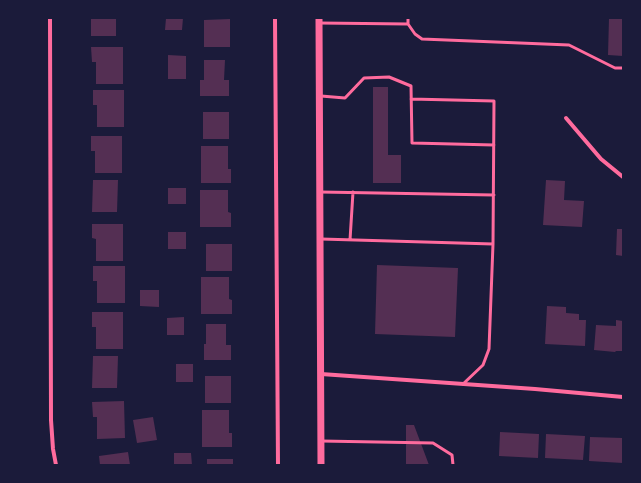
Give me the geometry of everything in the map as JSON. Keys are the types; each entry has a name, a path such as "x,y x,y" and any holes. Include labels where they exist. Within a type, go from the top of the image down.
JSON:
{"street":[{"path":"50,18 51,420 53,450 56,465"},
{"path":"275,18 278,465"},
{"path":"319,21 321,465"},
{"path":"566,118 601,159 623,177"},
{"path":"321,374 623,397"}],"lane":[{"path":"408,18 408,24 415,34 422,39 568,45 616,68 623,68"},
{"path":"319,21 408,24"},
{"path":"320,96 345,98 364,78 389,77 411,86 412,144 494,145"},
{"path":"411,99 494,101 493,244 488,349 483,365 463,384"},
{"path":"320,192 494,195"},
{"path":"350,240 353,192"},
{"path":"320,239 493,244"},
{"path":"321,441 433,444 452,455 453,465"}],"building":[{"path":"91,18 116,18 116,36 91,36"},
{"path":"166,18 183,18 182,30 165,30"},
{"path":"609,18 623,18 623,56 608,55"},
{"path":"230,19 230,47 204,47 204,20"},
{"path":"91,47 123,47 123,84 96,84 96,62 92,62"},
{"path":"168,55 186,56 186,79 168,79"},
{"path":"204,60 225,60 224,80 229,80 229,96 200,96 200,80 204,80"},
{"path":"373,87 388,87 388,155 401,155 401,183 373,183"},
{"path":"93,90 124,90 124,127 97,127 97,105 93,105"},
{"path":"203,112 229,112 229,139 203,139"},
{"path":"91,136 122,136 122,173 95,173 95,151 91,151"},
{"path":"201,146 228,146 228,169 231,169 231,183 201,183"},
{"path":"93,180 118,180 117,212 92,212"},
{"path":"546,180 565,181 564,200 584,201 582,227 543,225"},
{"path":"168,188 186,188 186,204 168,204"},
{"path":"200,190 228,190 228,212 231,213 231,227 200,227"},
{"path":"92,224 123,224 123,261 96,261 96,239 92,238"},
{"path":"617,229 623,229 623,256 616,255"},
{"path":"168,232 186,232 186,249 168,249"},
{"path":"206,244 232,244 232,271 206,271"},
{"path":"377,265 458,268 455,337 375,334"},
{"path":"93,266 125,266 125,303 97,303 97,281 93,281"},
{"path":"201,277 229,277 229,299 232,300 232,314 201,314"},
{"path":"140,290 159,290 159,307 140,306"},
{"path":"547,306 566,307 566,313 579,314 579,320 586,320 585,346 545,344"},
{"path":"92,312 123,312 123,349 96,349 96,327 92,327"},
{"path":"184,317 184,335 167,335 167,318"},
{"path":"616,320 623,321 623,351 615,352 594,350 596,325 616,326"},
{"path":"206,324 226,324 226,345 231,345 231,360 204,360"},
{"path":"93,356 118,356 117,388 92,388"},
{"path":"176,364 193,364 193,382 176,382"},
{"path":"205,376 231,376 231,403 205,403"},
{"path":"124,401 125,438 97,439 97,417 93,417 92,402"},
{"path":"202,410 229,410 229,433 232,433 232,447 202,447"},
{"path":"153,417 157,440 137,443 133,420"},
{"path":"406,425 414,425 429,465 406,465"},
{"path":"500,432 539,434 538,458 499,456"},
{"path":"546,434 585,436 583,460 545,458"},
{"path":"590,437 623,438 623,463 589,461"},
{"path":"128,452 130,465 100,465 99,456"},
{"path":"174,453 191,453 192,465 174,465"},
{"path":"207,459 233,459 233,465 207,465"}]}
